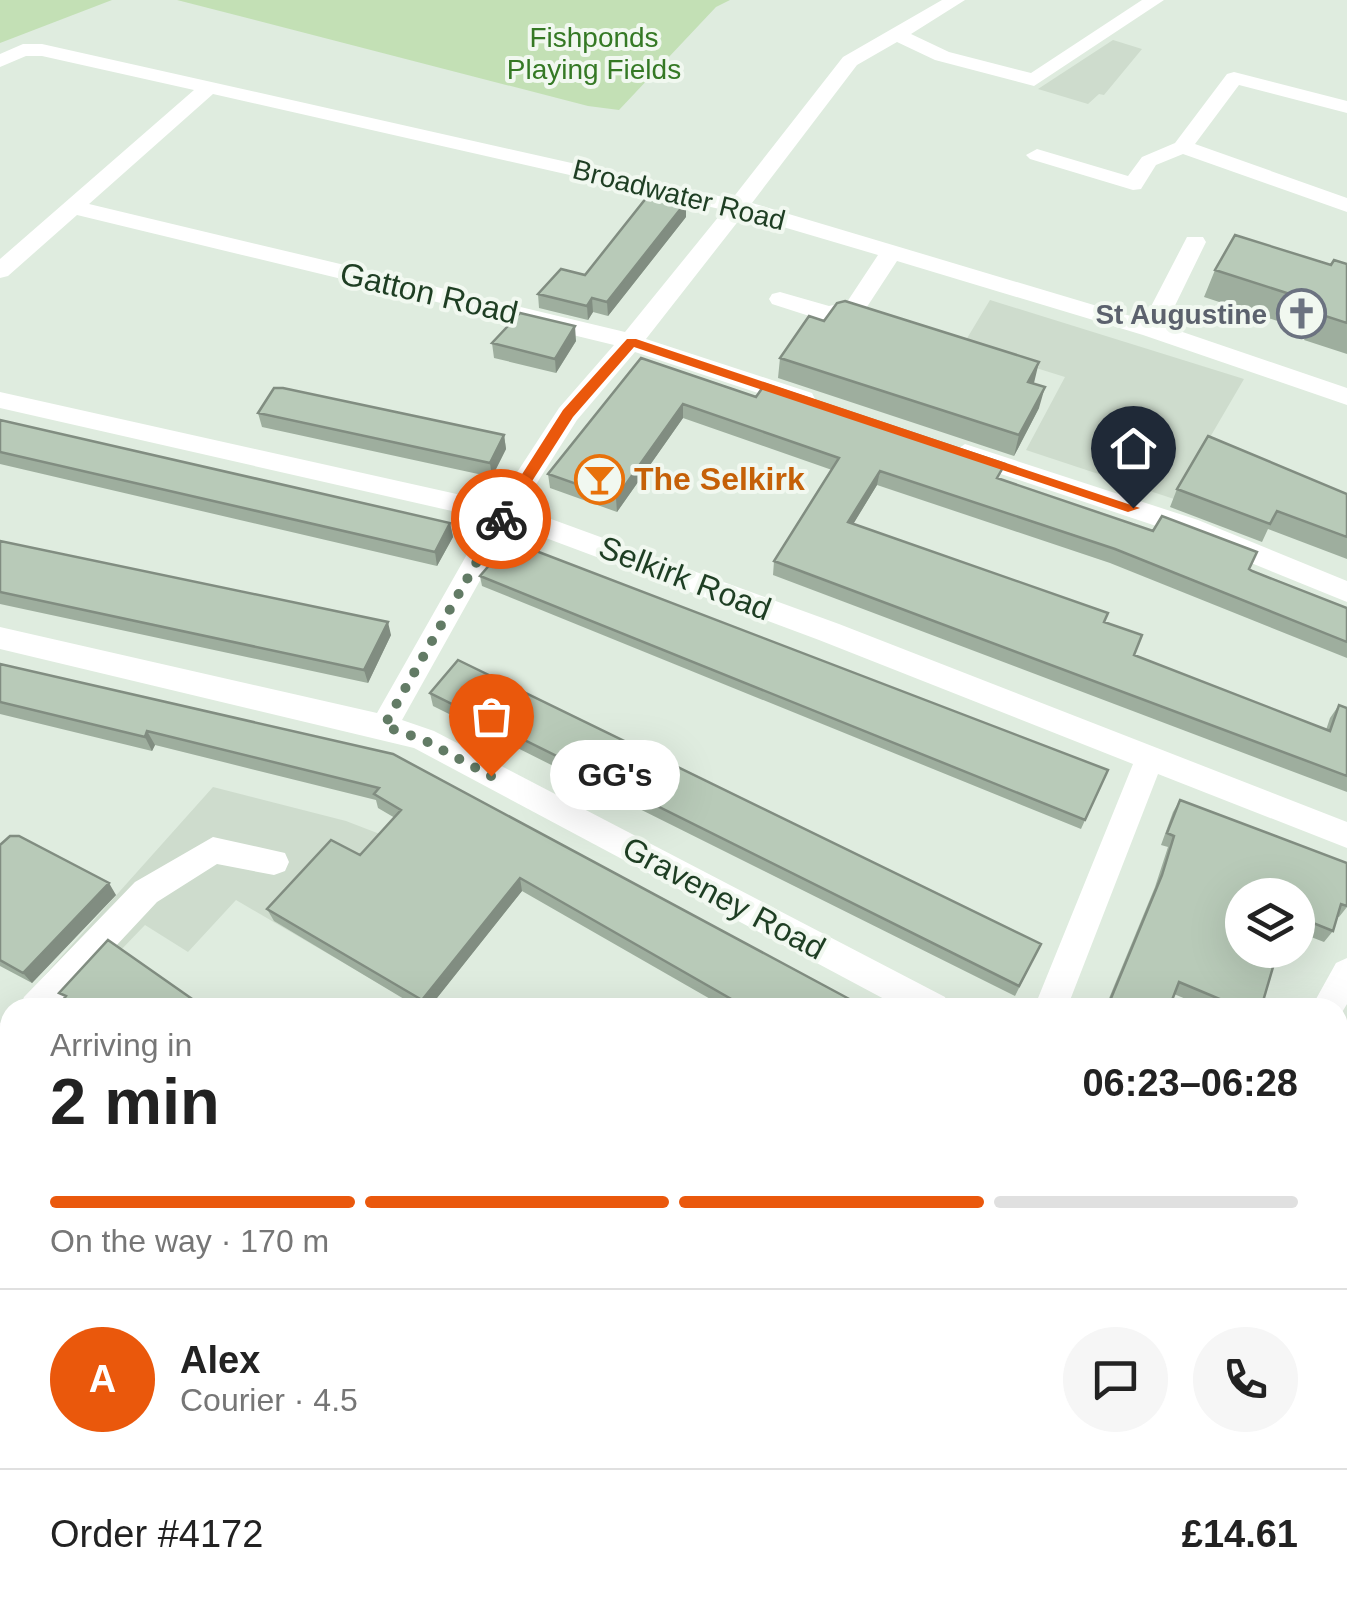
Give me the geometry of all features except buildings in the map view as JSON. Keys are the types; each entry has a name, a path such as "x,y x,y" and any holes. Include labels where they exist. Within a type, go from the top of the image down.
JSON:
{"street":[{"path":"384,726 504,512 568,414 739,207 850,61 956,0"},
{"path":"896,34 942,56 1034,80 1155,0"},
{"name":"Broadwater Road","path":"0,61 22,50 42,50 739,207 1150,330 1347,397"},
{"path":"1036,155 1133,184 1149,161 1182,147 1234,78 1347,107"},
{"path":"0,270 208,88"},
{"path":"1182,147 1347,205"},
{"name":"Gatton Road","path":"73,207 631,342 830,408"},
{"path":"1150,330 1195,242"},
{"path":"780,299 828,314 856,308 891,252"},
{"name":"Selkirk Road","path":"0,400 504,512 830,632 1347,834"},
{"path":"939,444 1189,527 1347,592"},
{"name":"Graveney Road","path":"0,638 384,726 424,740 913,998"},
{"path":"1054,998 1150,757"},
{"path":"45,998 146,892 213,850 274,862"},
{"path":"1332,998 1347,974"}],"shaded area":[{"path":"1113,40 1142,49 1104,95 1099,94 1088,104 1038,89"},
{"path":"990,300 1244,379 1174,499 1026,450 1065,377 963,345"},
{"path":"213,787 346,821 385,836 417,998 404,998 236,900 188,952 145,925 75,998 24,998"}],"green space":[{"path":"0,0 112,0 0,43"},
{"name":"Fishponds Playing Fields","path":"177,0 730,0 716,7 619,110 588,106"}],"way so far":[{"path":"491,776 424,740 384,726 501,519"}],"place":[{"name":"St Augustine","path":"1302,314"},
{"name":"The Selkirk","path":"599,479"},
{"name":"GG's","path":"491,776"}],"route":[{"path":"501,519 568,414 631,342 1133,508"}]}
